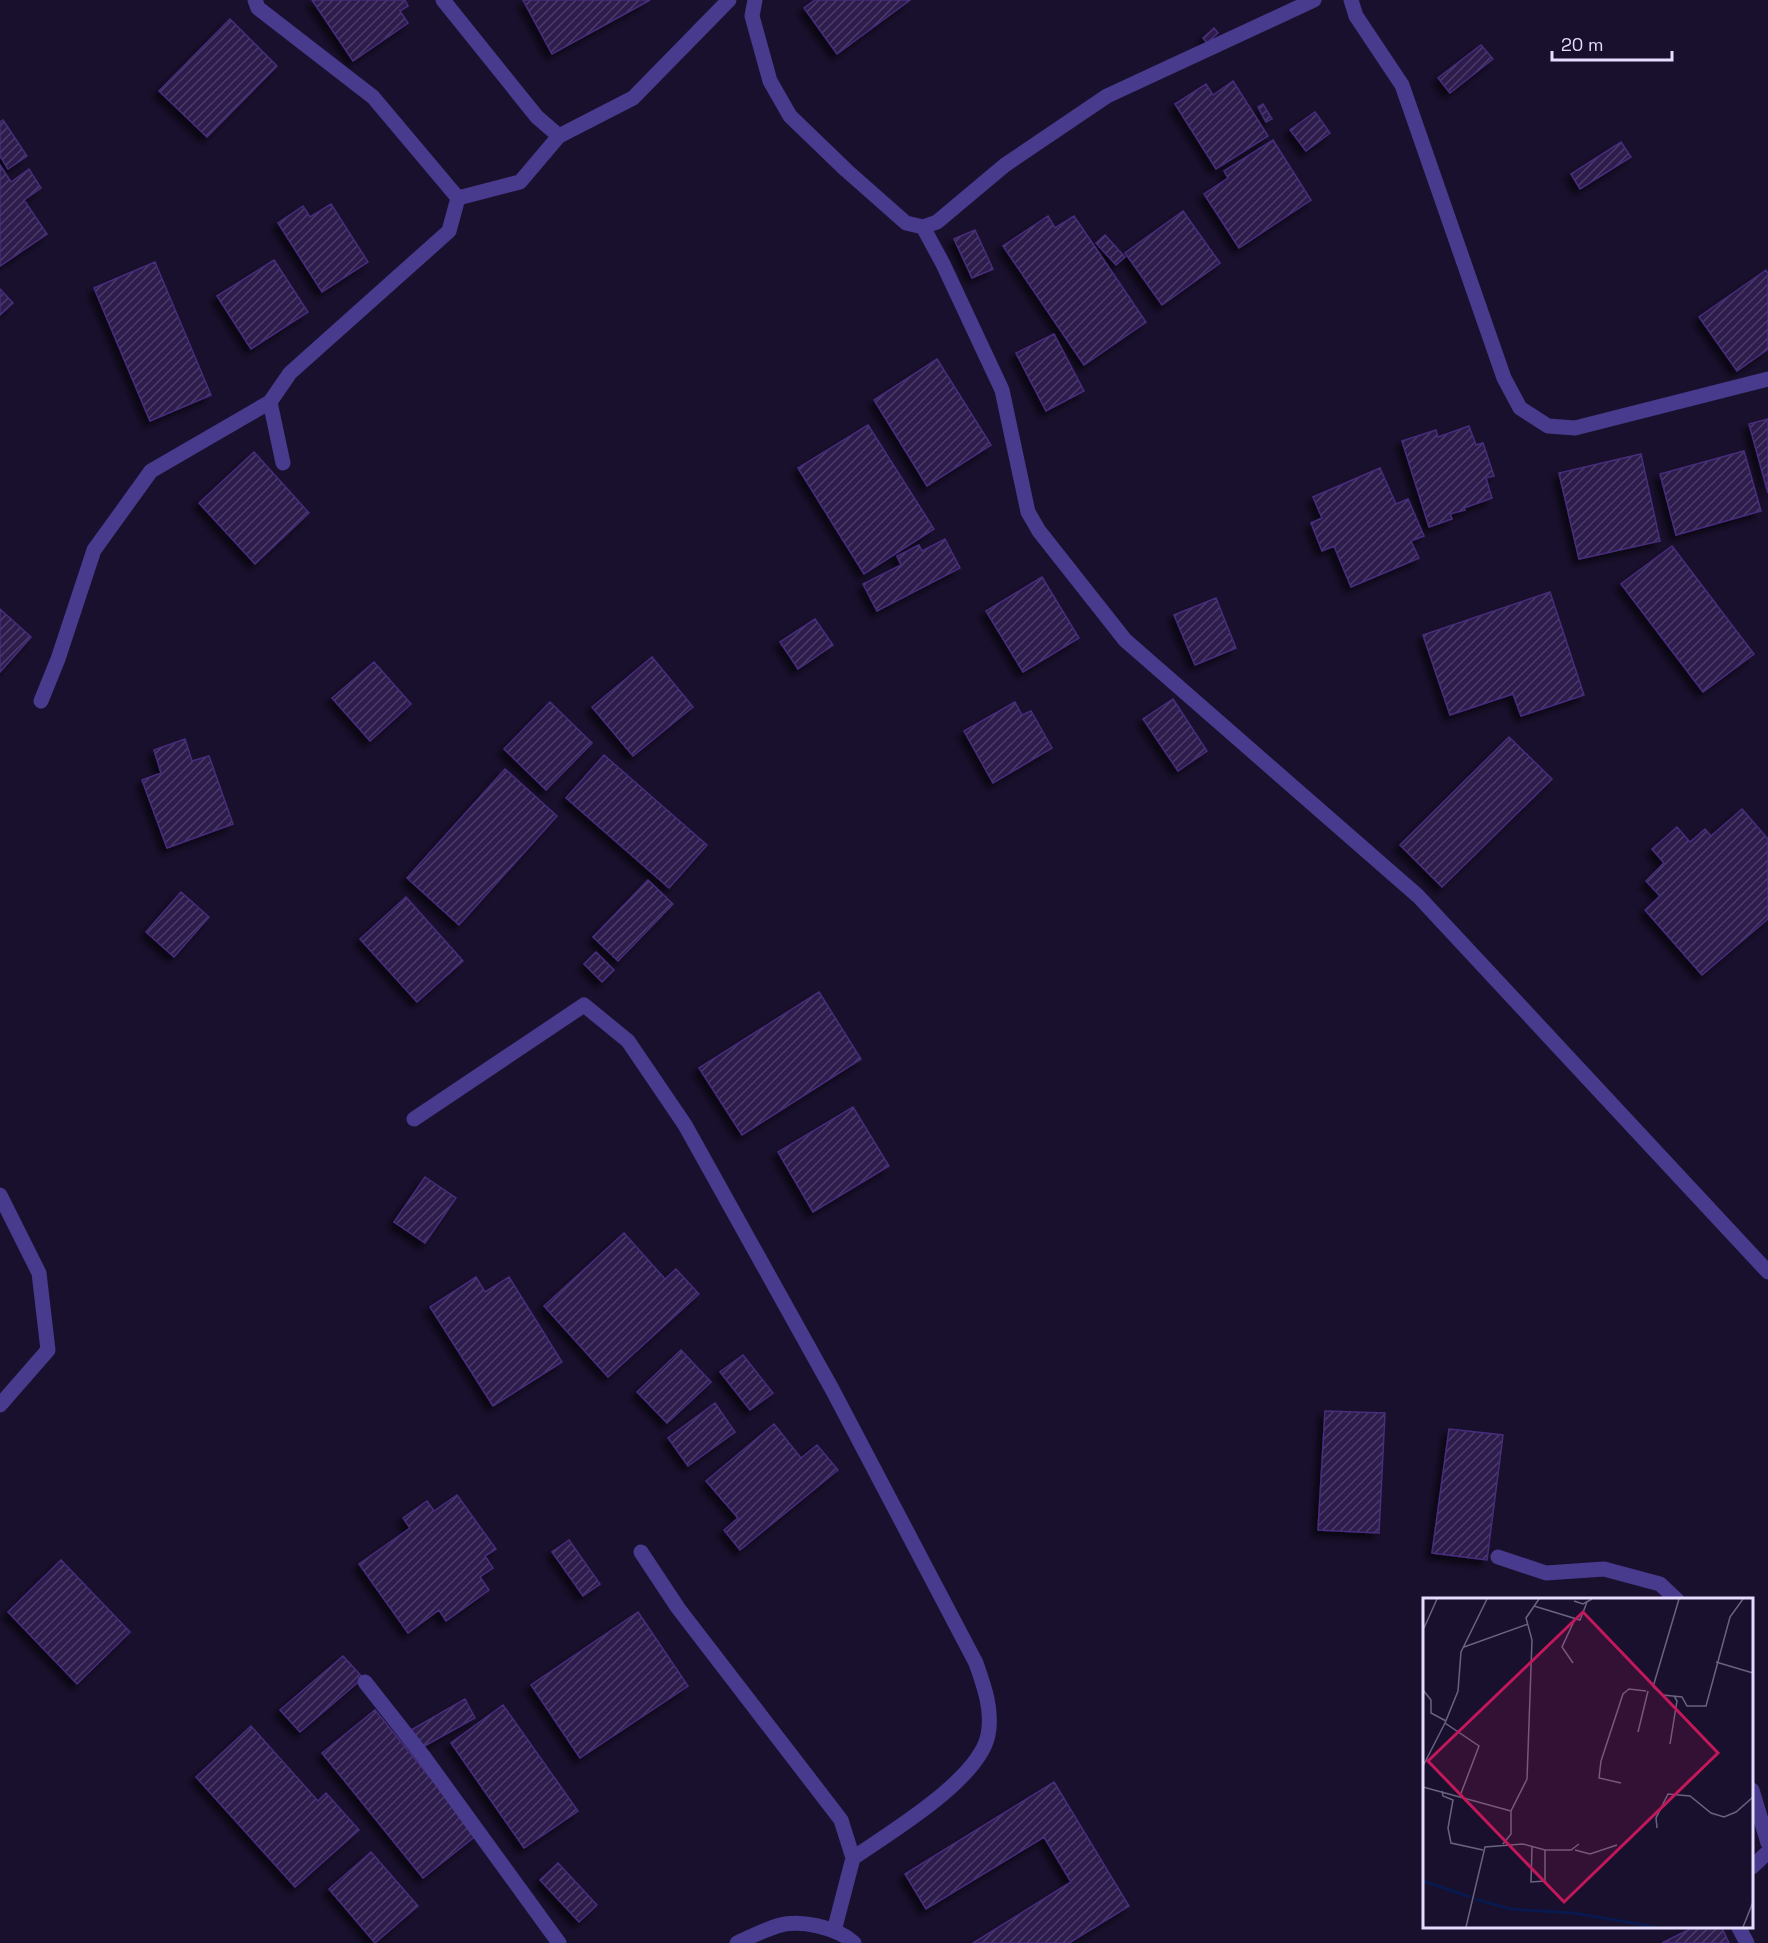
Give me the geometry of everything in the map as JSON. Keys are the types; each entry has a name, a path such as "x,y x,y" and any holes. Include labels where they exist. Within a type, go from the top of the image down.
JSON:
{"street":[{"path":"255,0 258,8 373,97 458,198"},
{"path":"443,0 537,117 559,136"},
{"path":"458,198 520,182 559,136 633,98 729,0"},
{"path":"755,0 752,16 770,81 790,116 906,223 923,227 937,222 1005,165 1107,96 1314,0"},
{"path":"1351,0 1356,16 1402,85 1504,378 1520,408 1548,426 1575,428 1768,379"},
{"path":"41,701 58,659 94,550 151,471 270,402 291,373 450,231 458,198"},
{"path":"923,227 943,264 1002,390 1028,512 1038,531 1125,640 1418,896 1768,1272"},
{"path":"270,402 283,463"},
{"path":"414,1119 584,1005 628,1041 685,1125 832,1389 976,1663 986,1690 990,1716 988,1738 975,1762 938,1799 853,1858"},
{"path":"0,1194 39,1273 48,1350 0,1405"},
{"path":"640,1552 678,1608 841,1820 853,1858 834,1931"},
{"path":"1498,1557 1546,1573 1604,1569 1660,1584 1676,1598"},
{"path":"365,1682 424,1757 559,1943"},
{"path":"1753,1793 1768,1843"},
{"path":"1753,1866 1768,1852"},
{"path":"737,1943 779,1925 816,1925 845,1934 854,1943"},
{"path":"1739,1928 1747,1943"}],"building":[{"path":"312,0 405,0 408,6 400,11 408,23 353,61"},
{"path":"523,0 650,0 552,54"},
{"path":"815,0 910,0 837,54 804,8"},
{"path":"230,19 277,66 207,137 159,91"},
{"path":"1214,28 1218,33 1207,43 1203,38"},
{"path":"1481,45 1493,59 1450,93 1438,78"},
{"path":"1233,81 1268,136 1216,169 1175,104 1206,84 1213,95"},
{"path":"1263,104 1272,119 1266,122 1258,107"},
{"path":"1315,112 1330,133 1306,151 1290,130"},
{"path":"3,120 27,156 8,169 0,156 0,122"},
{"path":"1273,140 1311,200 1239,248 1204,194 1228,178 1224,171"},
{"path":"1621,142 1631,157 1580,189 1571,174"},
{"path":"0,165 11,182 29,169 41,188 24,200 47,234 0,266"},
{"path":"331,204 368,262 322,292 278,223 303,206 310,217"},
{"path":"1183,211 1220,263 1162,305 1125,253"},
{"path":"1048,216 1055,228 1074,216 1146,322 1084,365 1003,246"},
{"path":"975,230 993,269 972,278 954,239"},
{"path":"1105,235 1125,257 1116,265 1096,243"},
{"path":"274,260 308,312 251,349 217,296"},
{"path":"155,262 211,395 150,421 94,288"},
{"path":"1766,270 1768,274 1768,349 1737,371 1699,317"},
{"path":"0,289 13,303 0,315"},
{"path":"1054,334 1084,391 1046,411 1016,353"},
{"path":"937,359 991,445 927,486 874,400"},
{"path":"1768,419 1768,493 1749,424"},
{"path":"868,425 934,529 864,574 798,468"},
{"path":"1469,426 1476,445 1483,443 1494,476 1486,478 1492,498 1450,514 1452,519 1429,527 1402,441 1436,430 1438,437"},
{"path":"1744,451 1761,511 1676,535 1660,474"},
{"path":"254,452 309,513 255,564 199,503"},
{"path":"1641,454 1660,541 1579,559 1559,473"},
{"path":"1380,468 1396,504 1408,499 1424,536 1411,541 1419,558 1351,587 1334,546 1322,551 1311,523 1322,518 1313,497"},
{"path":"945,539 960,568 877,611 863,584 901,565 897,556 919,545 922,551"},
{"path":"1672,546 1754,654 1703,692 1621,584"},
{"path":"1042,577 1079,638 1023,672 986,611"},
{"path":"1550,592 1584,695 1521,716 1513,694 1450,715 1423,635"},
{"path":"1216,598 1236,648 1195,665 1174,615"},
{"path":"0,609 31,637 0,672"},
{"path":"815,619 833,645 798,669 780,642"},
{"path":"652,657 693,707 633,756 592,707"},
{"path":"374,662 411,704 370,741 332,698"},
{"path":"1173,699 1207,751 1178,771 1143,719"},
{"path":"550,702 592,743 546,790 504,749"},
{"path":"1015,702 1022,715 1031,711 1052,748 993,783 964,731"},
{"path":"1509,737 1552,779 1442,887 1400,845"},
{"path":"185,739 192,761 209,756 233,824 167,848 142,780 161,773 154,750"},
{"path":"604,755 707,845 669,888 566,798"},
{"path":"505,769 557,816 459,925 407,878"},
{"path":"1742,809 1768,839 1768,919 1702,975 1645,910 1660,896 1646,881 1664,863 1652,849 1677,827 1690,842 1705,829 1711,836"},
{"path":"648,880 673,904 618,961 593,937"},
{"path":"181,892 209,917 174,957 146,932"},
{"path":"406,897 463,961 417,1002 360,939"},
{"path":"596,952 614,970 602,982 584,964"},
{"path":"819,992 861,1059 742,1135 699,1068"},
{"path":"853,1107 889,1166 813,1212 778,1152"},
{"path":"425,1177 456,1198 425,1243 394,1222"},
{"path":"624,1233 665,1279 676,1269 699,1294 608,1377 544,1306"},
{"path":"476,1277 485,1292 509,1277 562,1362 493,1406 430,1307"},
{"path":"681,1350 711,1382 667,1423 637,1392"},
{"path":"743,1355 773,1393 750,1410 720,1372"},
{"path":"715,1403 735,1432 688,1466 668,1438"},
{"path":"1325,1411 1385,1413 1379,1533 1318,1530"},
{"path":"774,1424 801,1458 817,1445 838,1470 740,1550 724,1530 738,1518 706,1481"},
{"path":"1449,1429 1503,1435 1487,1560 1432,1553"},
{"path":"457,1495 496,1549 485,1556 493,1568 480,1577 489,1590 446,1621 439,1610 408,1633 359,1564 410,1528 403,1518 427,1501 434,1511"},
{"path":"569,1540 600,1584 583,1596 552,1552"},
{"path":"61,1560 130,1632 77,1684 8,1612"},
{"path":"638,1612 688,1686 580,1758 531,1685"},
{"path":"343,1656 363,1678 300,1732 280,1710"},
{"path":"465,1699 475,1718 421,1748 411,1730"},
{"path":"503,1705 578,1811 524,1848 451,1743"},
{"path":"375,1710 477,1835 423,1878 322,1753"},
{"path":"251,1726 318,1801 326,1793 359,1830 295,1887 196,1777"},
{"path":"1054,1782 1129,1906 1069,1943 973,1943 1071,1882 1044,1837 926,1909 905,1874"},
{"path":"371,1852 418,1906 375,1943 329,1889"},
{"path":"558,1863 597,1905 579,1922 540,1880"},
{"path":"1692,1928 1722,1928 1729,1943 1662,1943"}]}
